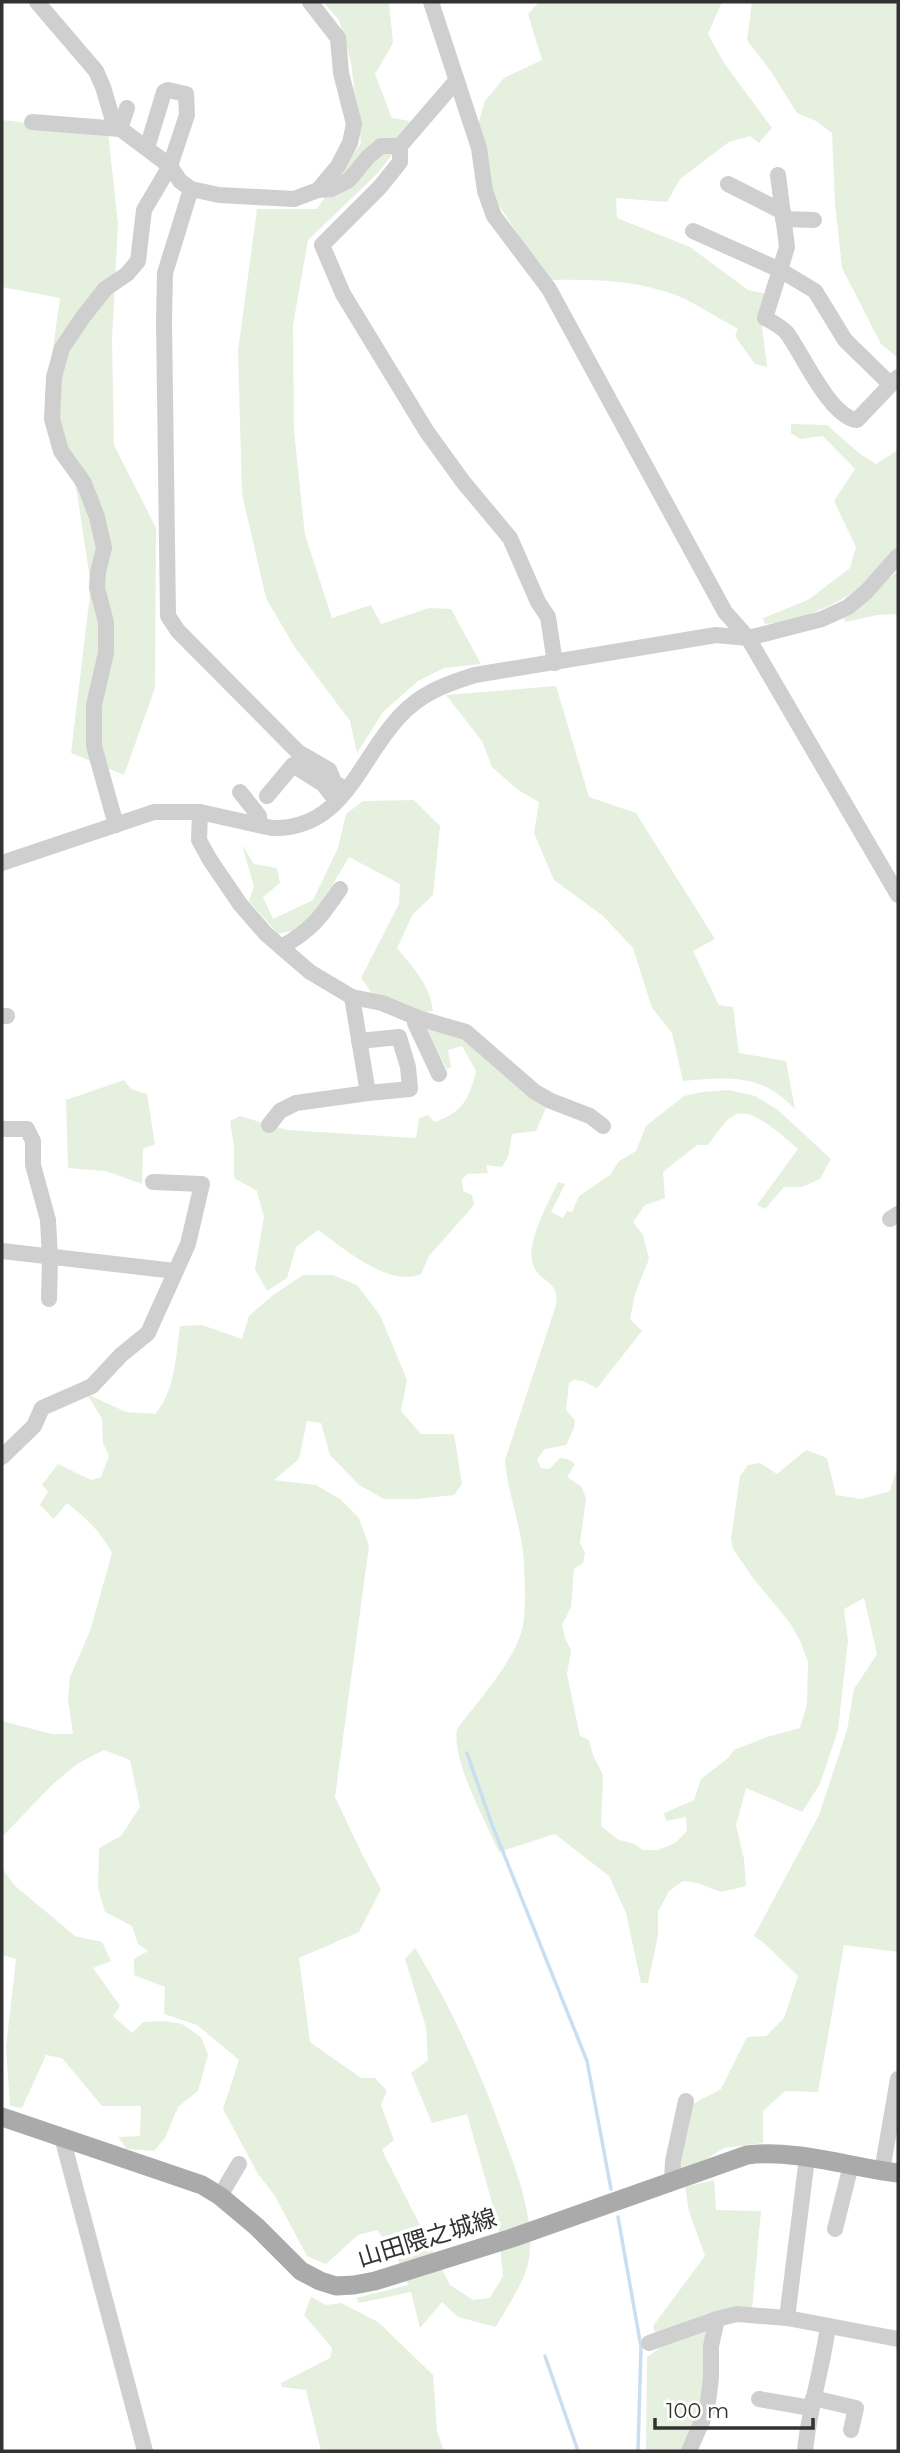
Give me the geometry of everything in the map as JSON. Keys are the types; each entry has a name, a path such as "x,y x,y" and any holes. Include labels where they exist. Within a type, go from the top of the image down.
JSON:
{"main road":[{"name":"山田隈之城線","path":"2,2117 176,2175 220,2196 257,2227 301,2271 336,2286 375,2281 512,2238 747,2155 807,2158 890,2172"}],"street":[{"path":"37,2 96,71 114,124 170,166 180,181 191,189 219,195 295,199 318,190 331,189 349,180 368,157 382,146 400,146"},
{"path":"310,2 338,38 341,73 354,124 350,143 338,166 318,190"},
{"path":"431,2 479,148 485,191 494,216 549,289 725,612 748,638 898,895"},
{"path":"456,81 400,146 400,162 380,187 322,245 343,294 427,432 464,483 510,538 538,602 548,617 555,663"},
{"path":"116,825 94,746 93,732 94,705 106,653 106,622 97,587 104,548 97,517 84,483 61,451 52,419 54,377 62,348 106,289 127,274 138,261 144,210 170,166 187,115 186,94 169,90 164,92 147,148"},
{"path":"120,129 127,108"},
{"path":"32,122 120,129"},
{"path":"692,231 780,271 814,291 845,340 894,380 857,420 849,419 825,394 785,330 765,318 780,271 787,247 778,175"},
{"path":"728,184 783,216 814,219"},
{"path":"191,189 165,272 168,616 178,631 298,752 329,770 342,795"},
{"path":"2,863 154,812 200,812 258,825 284,828 297,826 318,817 342,795 398,717 418,699 443,685 475,675 716,635 748,638 822,619 848,607 866,592 898,556"},
{"path":"267,796 293,765 342,795"},
{"path":"240,792 259,816 258,825"},
{"path":"200,812 199,840 240,904 266,934 310,972 352,997 382,1003 416,1020 466,1032 535,1092 590,1116 603,1126"},
{"path":"281,947 303,935 321,916 340,889"},
{"path":"352,997 368,1093"},
{"path":"359,1041 399,1037 409,1032 416,1020"},
{"path":"416,1020 439,1074"},
{"path":"269,1125 280,1111 296,1103 410,1089 408,1067 399,1037"},
{"path":"2,1129 27,1129 33,1141 33,1165 48,1220 49,1300"},
{"path":"2,1457 34,1426 42,1408 92,1386 121,1355 148,1333 188,1244 202,1184 153,1182"},
{"path":"2,1251 175,1271"},
{"path":"890,2172 898,2079"},
{"path":"672,2182 673,2161 686,2101"},
{"path":"62,2137 145,2451"},
{"path":"786,2318 807,2158"},
{"path":"220,2196 239,2164"},
{"path":"835,2229 851,2165"},
{"path":"649,2343 737,2314 786,2318 898,2339"},
{"path":"690,2451 707,2410 711,2346 717,2319"},
{"path":"805,2451 828,2327"},
{"path":"759,2399 856,2408 851,2430"}],"green space":[{"path":"323,2 389,2 393,43 375,74 392,118 410,121 391,156 377,174 308,240 293,325 294,431 305,535 332,618 371,605 381,624 429,608 451,609 481,664 444,668 418,681 383,712 357,753 350,721 294,646 266,598 242,494 238,351 257,209 317,209 361,143 351,62 339,20"},
{"path":"539,2 722,2 708,34 724,63 772,128 759,143 750,136 729,142 680,179 667,202 616,198 617,218 690,247 748,290 767,294 761,318 767,367 755,364 735,336 738,329 679,296 626,283 552,280 522,241 493,196 476,131 485,101 504,78 542,60 528,14"},
{"path":"752,2 898,2 898,358 881,344 842,268 835,204 832,133 816,121 797,113 747,40"},
{"path":"2,120 108,132 118,224 112,339 114,445 156,528 155,688 124,775 71,753 91,586 77,493 48,385 60,298 2,287"},
{"path":"791,424 827,425 860,454 876,464 898,450 898,546 869,579 847,596 806,615 765,624 763,618 808,600 850,568 856,547 834,501 855,469 823,436 800,439 791,433"},
{"path":"898,571 898,614 877,615 846,622 842,616"},
{"path":"556,686 589,797 636,813 715,939 693,951 719,1005 733,1007 739,1053 786,1061 795,1109 782,1097 757,1083 730,1079 683,1081 672,1033 652,1008 633,948 603,916 554,880 534,833 539,802 518,790 492,767 482,741 446,695"},
{"path":"414,800 440,826 433,895 413,914 397,948 420,977 428,993 433,1011 422,1012 371,992 361,978 399,904 400,884 349,857 315,914 297,930 278,934 249,901 254,886 242,845 254,864 277,868 280,883 263,897 273,919 313,900 338,848 346,814 363,801"},
{"path":"424,1027 463,1035 547,1105 536,1131 512,1134 508,1157 502,1167 486,1165 488,1173 468,1174 462,1179 463,1191 472,1195 474,1205 429,1256 421,1274 408,1277 381,1271 353,1256 318,1230 296,1247 287,1278 267,1291 255,1269 264,1217 257,1191 234,1178 234,1146 230,1121 240,1116 287,1130 416,1138 419,1118 428,1115 435,1122 458,1109 471,1089 476,1071 462,1046 448,1050 451,1067 447,1069"},
{"path":"124,1080 131,1089 147,1094 155,1144 143,1149 142,1184 106,1171 68,1168 66,1100"},
{"path":"729,1090 755,1096 778,1110 831,1159 820,1179 802,1187 784,1187 765,1209 757,1205 798,1149 758,1118 740,1114 733,1116 708,1145 697,1145 663,1172 665,1198 645,1205 633,1222 643,1235 649,1259 635,1294 630,1319 642,1331 597,1388 583,1381 574,1380 569,1383 566,1410 575,1420 574,1428 566,1445 545,1449 537,1459 541,1468 549,1469 560,1458 575,1464 567,1477 582,1487 586,1499 580,1543 585,1553 583,1563 574,1569 571,1607 562,1625 571,1650 567,1674 580,1736 589,1740 603,1775 601,1826 617,1839 643,1850 658,1850 675,1843 687,1831 686,1817 666,1821 664,1813 694,1800 701,1779 734,1750 800,1728 807,1704 808,1662 801,1643 790,1623 733,1549 731,1539 740,1476 748,1465 760,1463 777,1474 806,1450 827,1458 836,1495 862,1499 890,1491 898,1465 898,1952 844,1945 818,2092 785,2091 763,2111 763,2143 724,2148 679,2172 693,2104 721,2089 747,2037 766,2036 784,2018 798,1976 754,1936 819,1815 847,1730 854,1689 877,1654 864,1598 844,1609 848,1640 838,1730 820,1784 802,1812 746,1788 736,1825 744,1859 746,1886 721,1892 683,1881 669,1891 658,1912 658,1935 648,1983 641,1983 626,1913 609,1876 555,1834 499,1852 464,1774 459,1758 457,1729 503,1669 517,1643 524,1622 522,1547 505,1460 556,1305 555,1290 536,1271 531,1256 539,1223 558,1182 565,1184 551,1212 563,1218 567,1211 572,1212 579,1196 610,1175 619,1161 636,1151 646,1126 684,1096"},
{"path":"303,1275 333,1275 357,1285 380,1315 407,1380 401,1411 421,1434 454,1434 462,1484 454,1495 384,1499 359,1485 330,1455 321,1423 307,1421 299,1459 274,1480 316,1485 340,1499 359,1518 369,1546 335,1797 381,1889 359,1932 299,1958 310,2042 361,2078 375,2078 387,2091 381,2105 394,2140 382,2150 450,2285 473,2300 490,2298 503,2276 498,2224 467,2114 432,2123 411,2073 428,2060 426,2027 405,1959 415,1948 442,1995 477,2069 498,2120 527,2210 529,2260 518,2290 496,2327 458,2317 442,2302 420,2328 411,2292 359,2303 356,2298 408,2285 397,2257 377,2230 358,2235 326,2264 307,2256 223,2109 239,2060 197,2025 164,2014 165,1987 134,1975 134,1959 148,1951 138,1944 132,1926 105,1912 98,1888 99,1848 121,1836 140,1807 130,1760 104,1750 77,1764 53,1784 2,1837 2,1721 52,1734 73,1734 68,1699 70,1677 90,1631 112,1553 92,1525 67,1503 54,1519 40,1505 48,1491 42,1485 58,1464 91,1480 101,1477 109,1456 103,1443 102,1419 87,1394 126,1412 155,1414 171,1384 180,1326 202,1325 242,1339 249,1316 273,1295"},
{"path":"2,1868 14,1885 75,1936 102,1942 111,1961 93,1968 120,2006 113,2016 132,2033 143,2022 164,2021 182,2024 201,2037 208,2055 198,2091 178,2107 165,2138 154,2151 127,2149 118,2137 140,2136 141,2106 102,2106 62,2058 46,2055 22,2108 10,2106 6,2047 16,1959 2,1955"},
{"path":"714,2180 716,2210 761,2211 752,2309 656,2334 653,2326 705,2256 689,2211 685,2187"},
{"path":"311,2297 326,2305 341,2303 378,2322 433,2375 437,2431 444,2451 321,2451 306,2390 282,2387 281,2383 330,2358 332,2348 304,2315"},
{"path":"711,2325 702,2411 683,2451 646,2451 647,2357 670,2341"}],"waterway":[{"path":"467,1753 491,1822 587,2061 611,2189"},
{"path":"618,2217 641,2347 638,2451"},
{"path":"545,2356 578,2451"}]}
